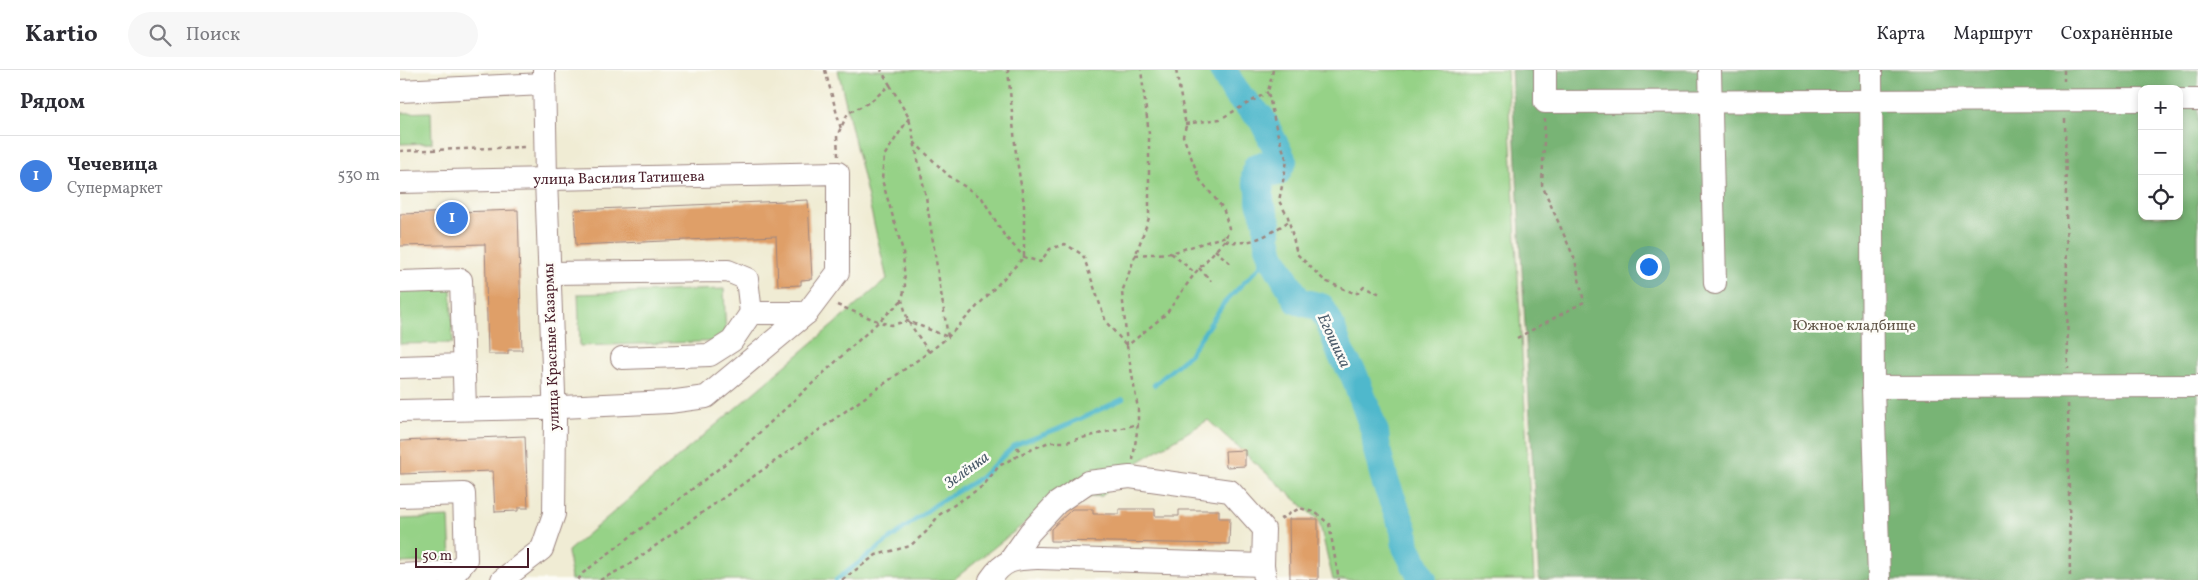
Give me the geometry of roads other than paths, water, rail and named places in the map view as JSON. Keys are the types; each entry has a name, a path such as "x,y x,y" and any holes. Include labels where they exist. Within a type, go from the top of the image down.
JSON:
{"street":[{"path":"1545,70 1546,102 2138,100"},
{"path":"1710,70 1715,283"},
{"path":"1871,70 1873,387 1879,580"},
{"path":"400,91 544,77"},
{"name":"улица Красные Казармы","path":"502,580 542,549 554,514 554,407 548,273 544,77"},
{"path":"2183,100 2198,100"},
{"name":"улица Василия Татищева","path":"400,182 838,173 838,272 813,305"},
{"path":"548,273 728,271 746,279 751,314 732,341 710,355 622,358"},
{"path":"400,282 461,280 465,409"},
{"path":"751,314 813,305"},
{"path":"400,411 669,402 706,397 813,305"},
{"path":"400,367 464,365"},
{"path":"1873,387 2198,386"},
{"path":"990,580 996,571 1011,559 1030,532 1057,504 1088,482 1130,477 1230,491 1264,529 1264,573 1144,571 1038,558 1011,559"},
{"path":"400,496 464,494 466,560 456,572 400,575"}],"waterway":[{"name":"Егошиха","path":"1223,70 1236,93 1262,119 1283,161 1277,172 1264,165 1257,167 1255,177 1260,189 1260,202 1267,222 1267,238 1271,255 1298,301 1321,307 1331,326 1341,354 1354,375 1375,432 1377,450 1385,481 1404,530 1406,547 1423,580"},
{"name":"Зелёнка","path":"1154,385 1189,355 1224,303 1271,255"},
{"name":"Зелёнка","path":"836,580 935,505 980,478 1015,445 1058,429 1123,399"}],"place":[{"name":"Чечевица","path":"452,218"}],"park label":[{"name":"Южное кладбище","path":"1854,325"}]}
